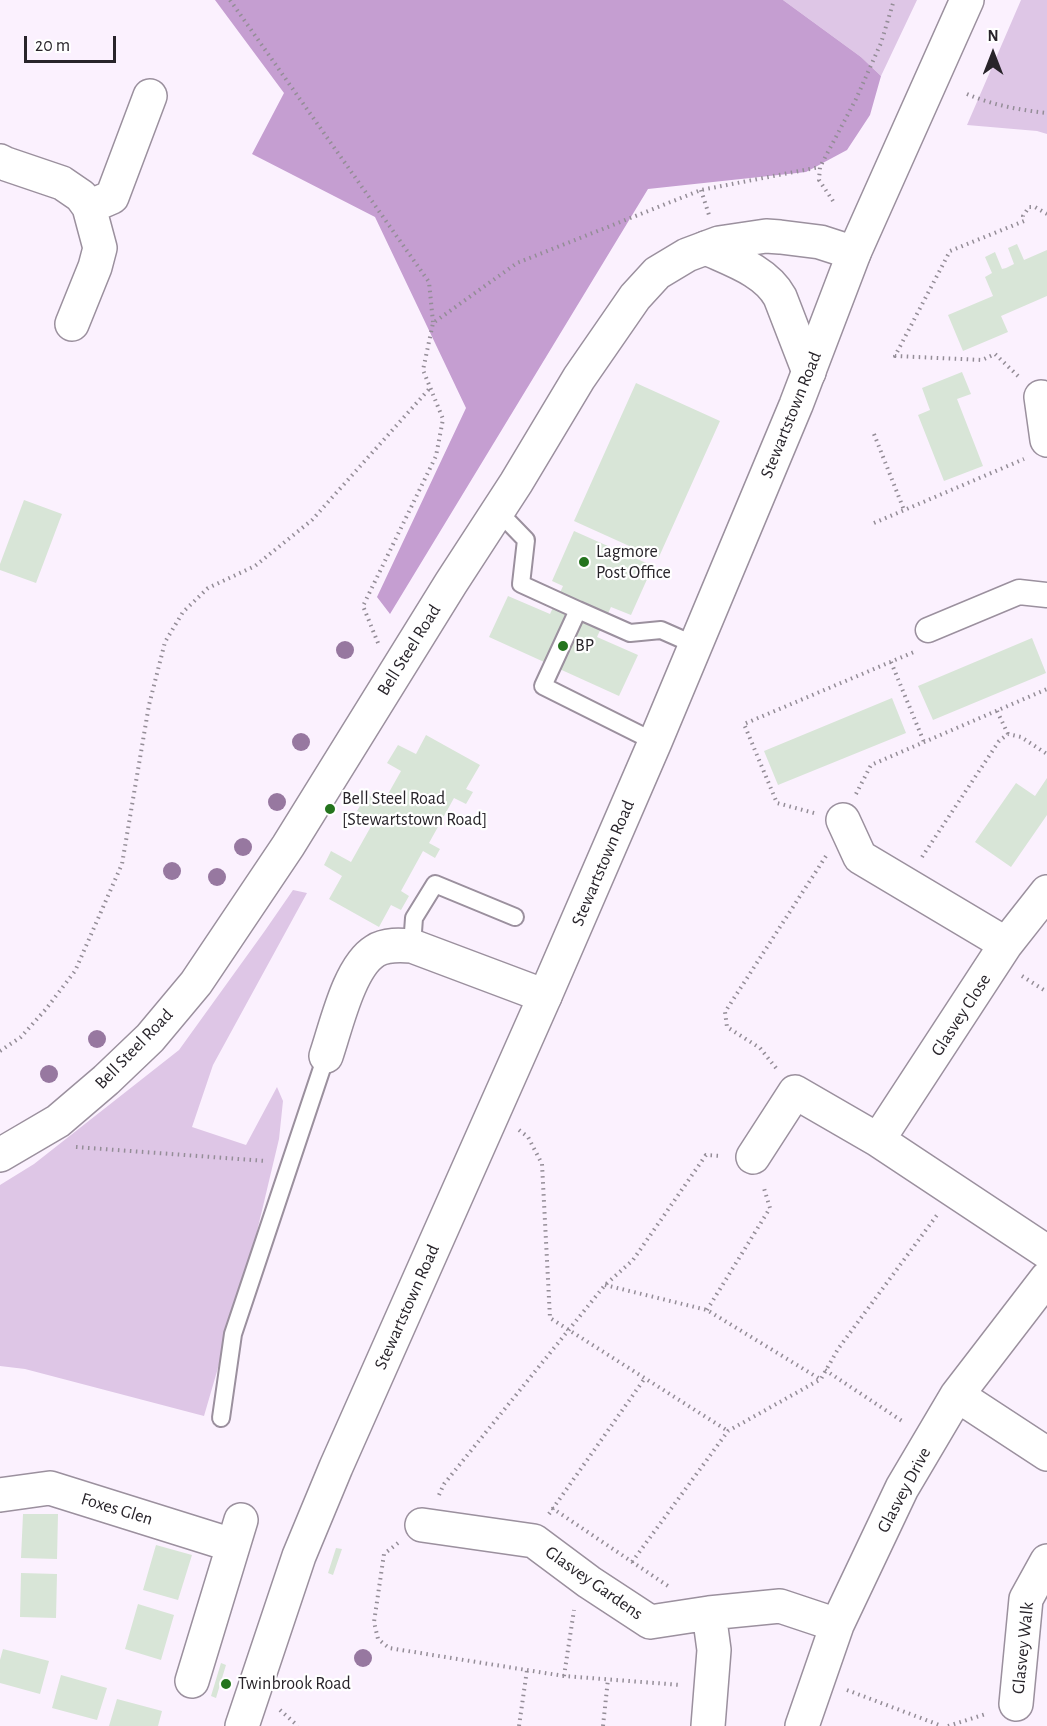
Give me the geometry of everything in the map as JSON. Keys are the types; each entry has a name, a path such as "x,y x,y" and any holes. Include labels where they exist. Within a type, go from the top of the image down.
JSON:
{"street":[{"name":"Stewartstown Road","path":"242,1726 303,1546 342,1453 655,742 809,372 854,254 967,0"},
{"path":"90,207 112,197 150,96"},
{"path":"2,166 62,183 81,196 90,207 100,248 95,267 72,324"},
{"name":"Bell Steel Road","path":"0,1155 58,1120 106,1080 150,1038 196,983 288,846 516,483 579,378 635,297 657,273 687,255 708,233 719,243 766,236 820,242 854,254"},
{"path":"708,233 744,265 774,286 809,372"},
{"path":"1036,449 1041,397"},
{"path":"928,630 1019,592 1047,595"},
{"path":"847,831 860,856 1006,944"},
{"name":"Glasvey Close","path":"878,1140 1006,944 1047,892"},
{"path":"326,1056 360,965 376,951 395,945 412,946 545,996"},
{"path":"753,1156 795,1092 878,1140 1047,1252"},
{"name":"Glasvey Drive","path":"802,1726 837,1625 902,1488 957,1395 1047,1278"},
{"path":"957,1395 1047,1454"},
{"name":"Foxes Glen","path":"0,1495 50,1488 237,1532 192,1681"},
{"name":"Glasvey Gardens","path":"422,1525 534,1541 589,1582 650,1622 780,1606 837,1625"},
{"name":"Glasvey Walk","path":"1016,1704 1026,1599 1047,1561"},
{"path":"708,1726 714,1650 709,1613"}],"lane":[{"path":"497,510 526,540 521,584 630,633 661,630 695,645"},
{"path":"578,610 543,686 655,742"},
{"path":"412,946 414,918 435,884 515,917"},
{"path":"220,1418 233,1334 326,1056"}],"path":[{"path":"230,0 429,282 433,323 423,370 443,419 436,456 363,606 378,644 382,648"},
{"path":"833,201 819,180 820,167 856,99 881,43 894,0"},
{"path":"967,94 1023,110 1047,113"},
{"path":"433,323 517,263 701,190 820,167"},
{"path":"701,190 708,233"},
{"path":"1041,397 995,354 982,360 895,356 950,251 1024,221 1023,216 1029,207 1035,207 1047,214"},
{"path":"0,1051 21,1037 46,1009 75,970 122,864 149,705 165,642 183,612 208,588 255,566 312,519 430,388"},
{"path":"874,434 904,510"},
{"path":"874,523 1036,449"},
{"path":"847,831 777,803 744,724 919,650 928,630"},
{"path":"891,662 924,742"},
{"path":"795,1092 760,1048 727,1027 725,1012 828,854 847,831 871,765 1047,689"},
{"path":"997,711 1008,734"},
{"path":"1008,734 1021,737 1047,754"},
{"path":"904,883 999,741 1008,734"},
{"path":"514,1126 528,1137 542,1164 550,1318 728,1431"},
{"path":"72,1147 290,1163"},
{"path":"706,1310 770,1208 753,1156 706,1155 633,1260 605,1285 444,1484 422,1525 384,1554 374,1622 378,1639 389,1648 564,1676 711,1688"},
{"path":"632,1562 728,1431 820,1379 838,1348 955,1191"},
{"path":"605,1285 706,1310 820,1379"},
{"path":"825,1370 930,1440"},
{"path":"534,1541 552,1508 645,1378"},
{"path":"552,1508 709,1613"},
{"path":"519,1726 527,1670"},
{"path":"603,1726 608,1679"},
{"path":"818,1679 942,1726"},
{"path":"948,1726 1016,1704"},
{"path":"278,1708 298,1726"}],"shaded area":[{"path":"215,0 783,0 861,57 881,76 870,115 847,150 806,172 648,189 390,614 377,597 466,408 375,217 252,154 284,93"},
{"path":"783,0 917,0 881,76 861,57"},
{"path":"1021,0 1047,0 1047,134 1037,131 967,125"},
{"path":"293,890 307,893 213,1065 192,1127 246,1145 277,1087 283,1101 279,1139 254,1244 204,1416 25,1369 0,1366 0,1185 34,1164 179,1050"}],"building":[{"path":"1017,244 1024,260 1047,250 1047,296 1001,316 1008,332 963,351 948,315 993,296 985,277 992,273 985,257 995,252 1002,269 1006,268 1014,264 1008,248"},
{"path":"962,372 971,394 957,399 983,466 944,481 918,415 930,410 922,388"},
{"path":"636,383 720,421 658,559 574,521"},
{"path":"24,500 62,514 36,583 0,570 0,564"},
{"name":"BP","path":"574,531 653,566 631,615 611,607 597,637 638,655 619,696 489,637 508,596 550,614 563,586 552,581"},
{"path":"1032,638 1046,673 933,720 918,686"},
{"path":"892,698 906,733 778,785 764,751"},
{"path":"426,735 480,765 466,789 473,792 466,804 454,798 429,843 440,849 435,858 423,851 401,891 409,896 401,910 391,905 379,927 329,899 342,876 324,865 331,851 351,862 374,821 357,811 367,794 383,803 401,771 387,763 398,745 416,754"},
{"path":"1047,778 1047,815 1011,867 975,842 1016,783 1035,796"},
{"path":"23,1514 58,1514 57,1559 21,1558"},
{"path":"156,1545 192,1555 178,1600 143,1590"},
{"path":"336,1548 342,1549 333,1575 328,1573"},
{"path":"21,1573 57,1574 56,1618 20,1617"},
{"path":"138,1604 174,1615 161,1660 125,1649"},
{"path":"3,1649 49,1661 40,1694 0,1683 0,1660"},
{"path":"221,1663 226,1665 216,1698 211,1696"},
{"path":"61,1675 107,1688 97,1720 52,1708"},
{"path":"117,1699 162,1711 158,1726 109,1726"}],"place":[{"name":"Lagmore Post Office","path":"584,562"},
{"name":"BP","path":"563,646"},
{"name":"Bell Steel Road [Stewartstown Road]","path":"330,809"},
{"name":"Twinbrook Road","path":"226,1684"}]}
